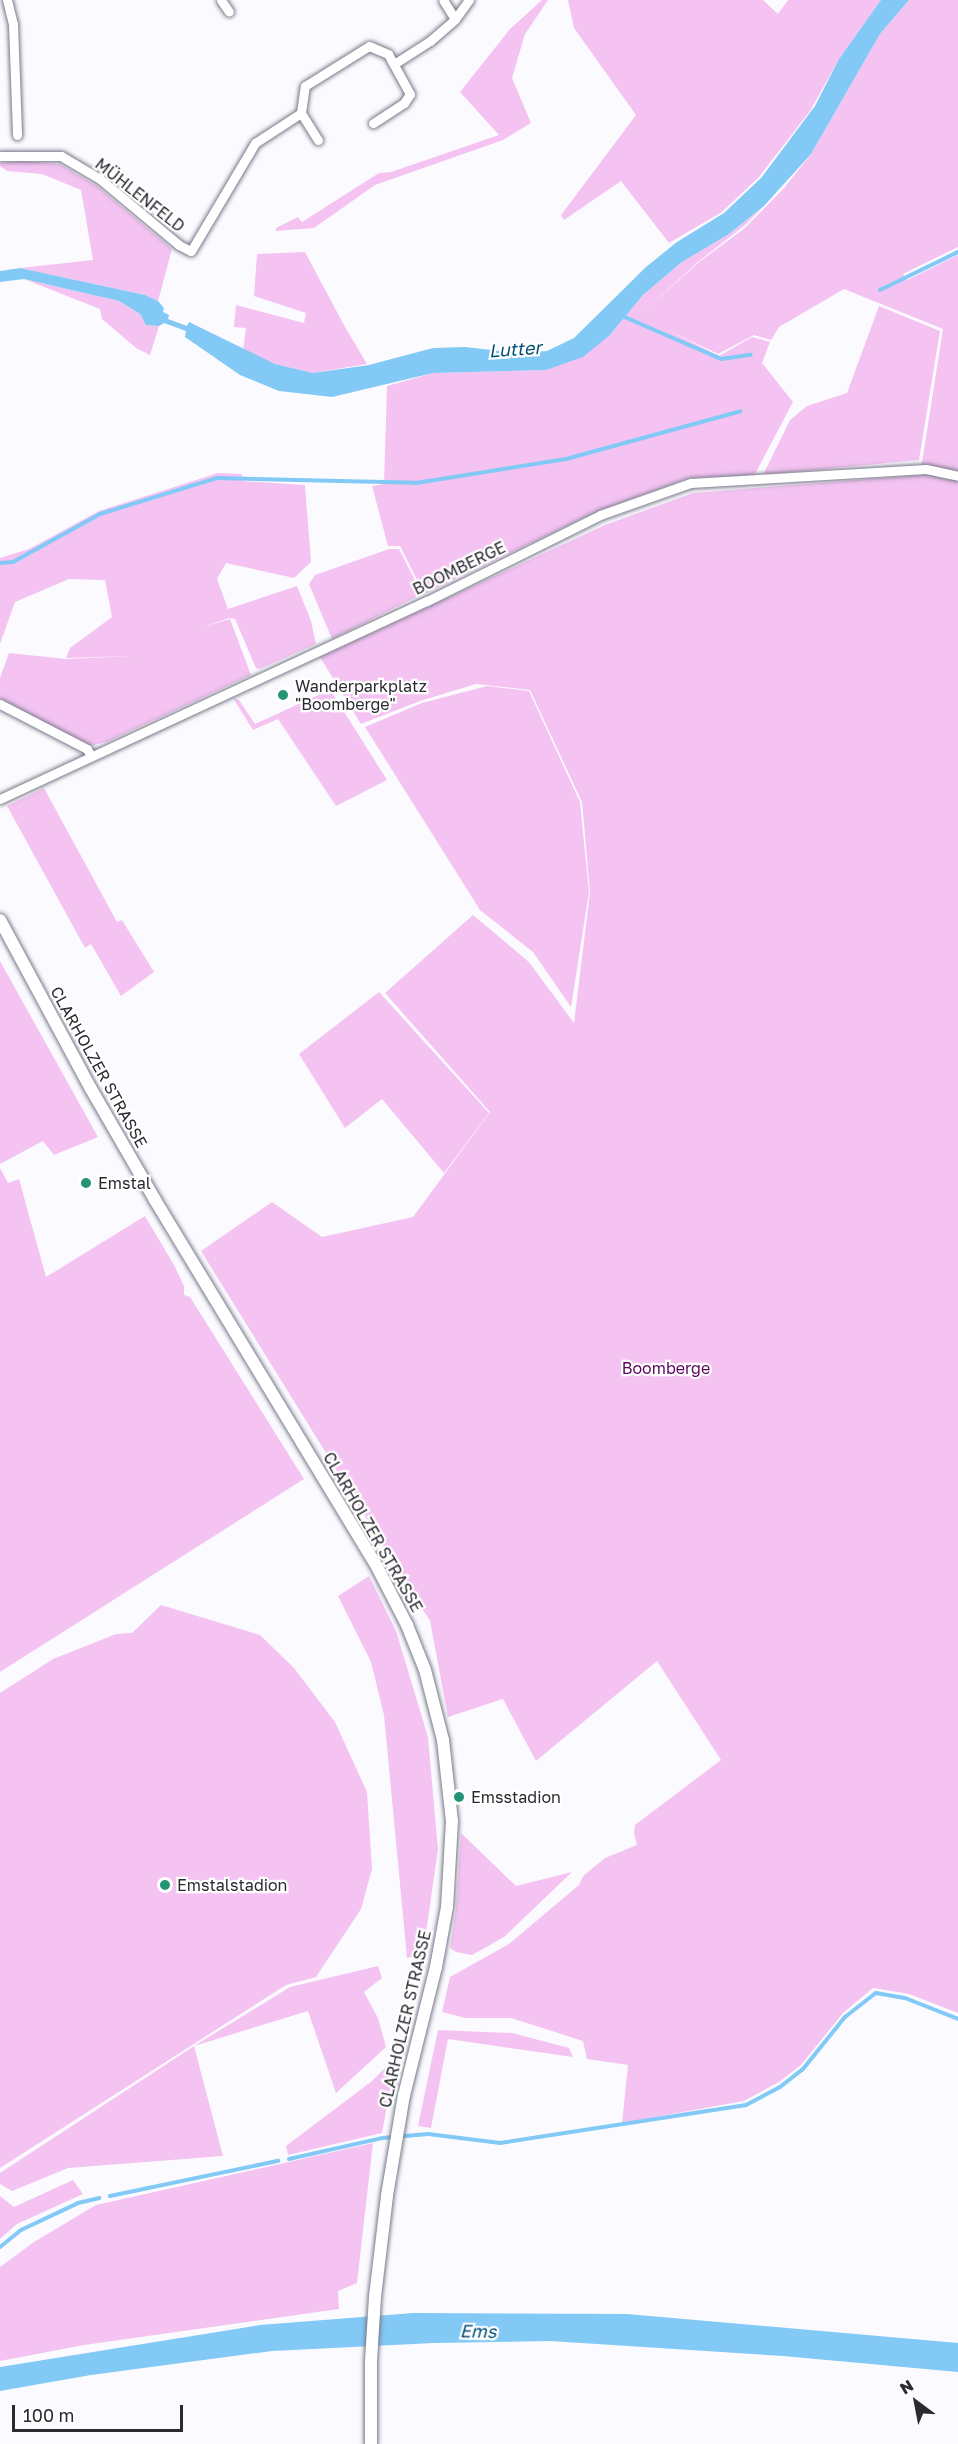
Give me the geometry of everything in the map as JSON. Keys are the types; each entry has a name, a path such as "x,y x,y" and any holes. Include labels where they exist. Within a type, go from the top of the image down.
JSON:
{"street":[{"path":"7,0 13,24 17,135"},
{"path":"220,0 229,12"},
{"path":"443,0 455,19"},
{"path":"394,64 429,41 455,19 469,0"},
{"path":"318,140 301,113 305,86 369,46 388,54 407,86 408,98 373,123"},
{"name":"MÜHLENFELD","path":"0,156 61,156 100,179 179,245 191,251 255,143 301,113"},
{"name":"BOOMBERGE","path":"0,799 417,605 600,515 691,483 926,469 958,476"},
{"path":"0,704 87,749 91,756"},
{"name":"CLARHOLZER STRASSE","path":"0,920 91,1089 155,1200 374,1561 407,1625 425,1670 443,1740 452,1821 447,1907 436,1967 404,2095 394,2147 375,2303 371,2361 371,2444"}],"green space":[{"path":"542,0 548,0 525,34 512,78 531,123 503,140 375,185 314,228 276,231 276,228 298,217 302,222 379,173 391,172 499,135 460,92 510,29"},
{"path":"568,0 763,0 778,14 788,0 881,0 839,59 810,111 759,177 722,212 669,243 621,181 564,220 561,215 636,115 574,28"},
{"name":"Boomberge","path":"909,0 958,0 958,247 903,274 907,280 958,255 958,2013 909,1994 873,1988 843,2013 801,2065 779,2082 744,2101 622,2123 628,2065 587,2059 583,2041 511,2018 465,2018 442,2012 450,1977 509,1944 579,1885 583,1876 605,1858 637,1845 635,1825 721,1760 657,1661 536,1761 503,1699 448,1717 430,1621 201,1251 272,1202 322,1237 413,1217 490,1112 385,993 473,915 529,962 574,1023 590,892 582,802 530,690 476,684 420,701 361,724 320,657 605,525 693,493 920,475 943,329 844,289 779,327 771,340 754,335 718,354 668,330 719,356 752,337 770,342 762,363 793,402 754,476 689,478 596,512 424,594 400,546 388,546 372,486 384,484 387,386 433,373 546,370 610,335 643,295 682,262 729,234 764,206 744,226 699,261 639,316 699,262 745,228 784,188 811,154 880,34"},
{"path":"20,161 60,164 97,186 172,249 158,301 145,295 20,268 93,260 81,190 42,174 7,171 0,166 0,163"},
{"path":"305,252 367,364 313,373 275,364 243,350 246,328 234,327 236,305 304,323 306,313 254,296 257,254"},
{"path":"24,279 119,301 140,314 146,325 159,326 150,355 136,348 102,319 100,309"},
{"path":"879,306 940,331 919,460 763,475 790,420 807,406 847,393"},
{"path":"218,473 242,474 242,481 305,485 311,562 294,578 226,563 217,579 228,609 297,586 311,621 316,644 260,669 256,668 235,619 229,618 203,627 230,619 251,675 107,742 89,746 0,699 0,678 9,653 66,659 135,656 66,658 70,648 112,617 105,580 69,579 15,602 0,644 0,558 29,549 99,511"},
{"path":"389,549 399,549 422,594 332,639 309,584 315,575"},
{"path":"326,683 387,780 336,806 278,719 253,730 233,698 239,700 255,724 327,691 324,685"},
{"path":"487,686 529,691 580,802 589,892 571,1007 533,952 480,910 365,727 422,703"},
{"path":"44,788 117,922 122,920 154,972 121,996 91,944 85,948 7,806"},
{"path":"0,961 98,1137 54,1155 43,1141 0,1164"},
{"path":"379,992 489,1113 444,1173 382,1099 345,1128 299,1054"},
{"path":"0,1168 8,1183 19,1179 46,1277 145,1216 174,1265 184,1286 184,1295 190,1297 304,1479 0,1672"},
{"path":"369,1576 396,1631 428,1737 438,1849 423,1954 407,1958 384,1715 371,1662 338,1596"},
{"name":"Emstalstadion","path":"161,1605 260,1635 294,1668 335,1722 367,1792 372,1869 361,1909 316,1977 286,1985 0,2168 0,1693 53,1659 116,1634 132,1633"},
{"path":"461,1833 516,1886 572,1872 504,1937 472,1955 456,1952 450,1948 456,1909"},
{"path":"378,1966 382,1978 364,1992 378,2018 386,2047 336,2093 308,2011 194,2046 290,1987"},
{"path":"438,2030 512,2033 569,2048 573,2057 448,2039 431,2128 418,2126"},
{"path":"194,2046 223,2156 68,2168 12,2191 0,2184 0,2173"},
{"path":"396,2057 382,2133 288,2155 286,2146 372,2081"},
{"path":"373,2143 357,2283 338,2291 339,2309 84,2345 0,2361 0,2267 34,2242 96,2205"},
{"path":"73,2180 83,2194 17,2224 0,2239 0,2196 14,2207"}],"water":[{"path":"881,0 909,0 880,34 811,154 764,206 729,234 682,262 643,295 610,335 583,357 546,370 433,373 332,397 279,391 240,375 185,337 186,331 164,323 159,326 146,325 140,314 119,301 24,279 0,282 0,271 20,268 145,295 158,301 164,308 163,312 169,315 168,319 187,326 189,322 275,364 313,373 369,365 433,348 465,347 518,353 547,351 574,338 646,267 677,242 724,213 761,178 815,106 839,59"},
{"name":"Ems","path":"413,2313 627,2314 958,2343 958,2372 783,2356 550,2341 434,2343 272,2351 91,2375 0,2391 0,2367 260,2325"}],"waterway":[{"path":"880,290 958,252"},
{"path":"620,315 721,359 751,355"},
{"path":"0,563 13,562 100,514 217,478 416,483 566,459 741,411"},
{"path":"289,2159 382,2138 428,2134 500,2143 746,2105 780,2087 803,2069 845,2017 876,1993 905,1998 958,2019"},
{"path":"110,2196 278,2161"},
{"path":"0,2247 21,2230 78,2203 99,2198"}],"place":[{"name":"Wanderparkplatz \"Boomberge\"","path":"283,695"},
{"name":"Emstal","path":"86,1183"},
{"name":"Emsstadion","path":"459,1797"},
{"name":"Emstalstadion","path":"165,1885"}],"water label":[{"name":"Lutter","path":"515,349"}]}
